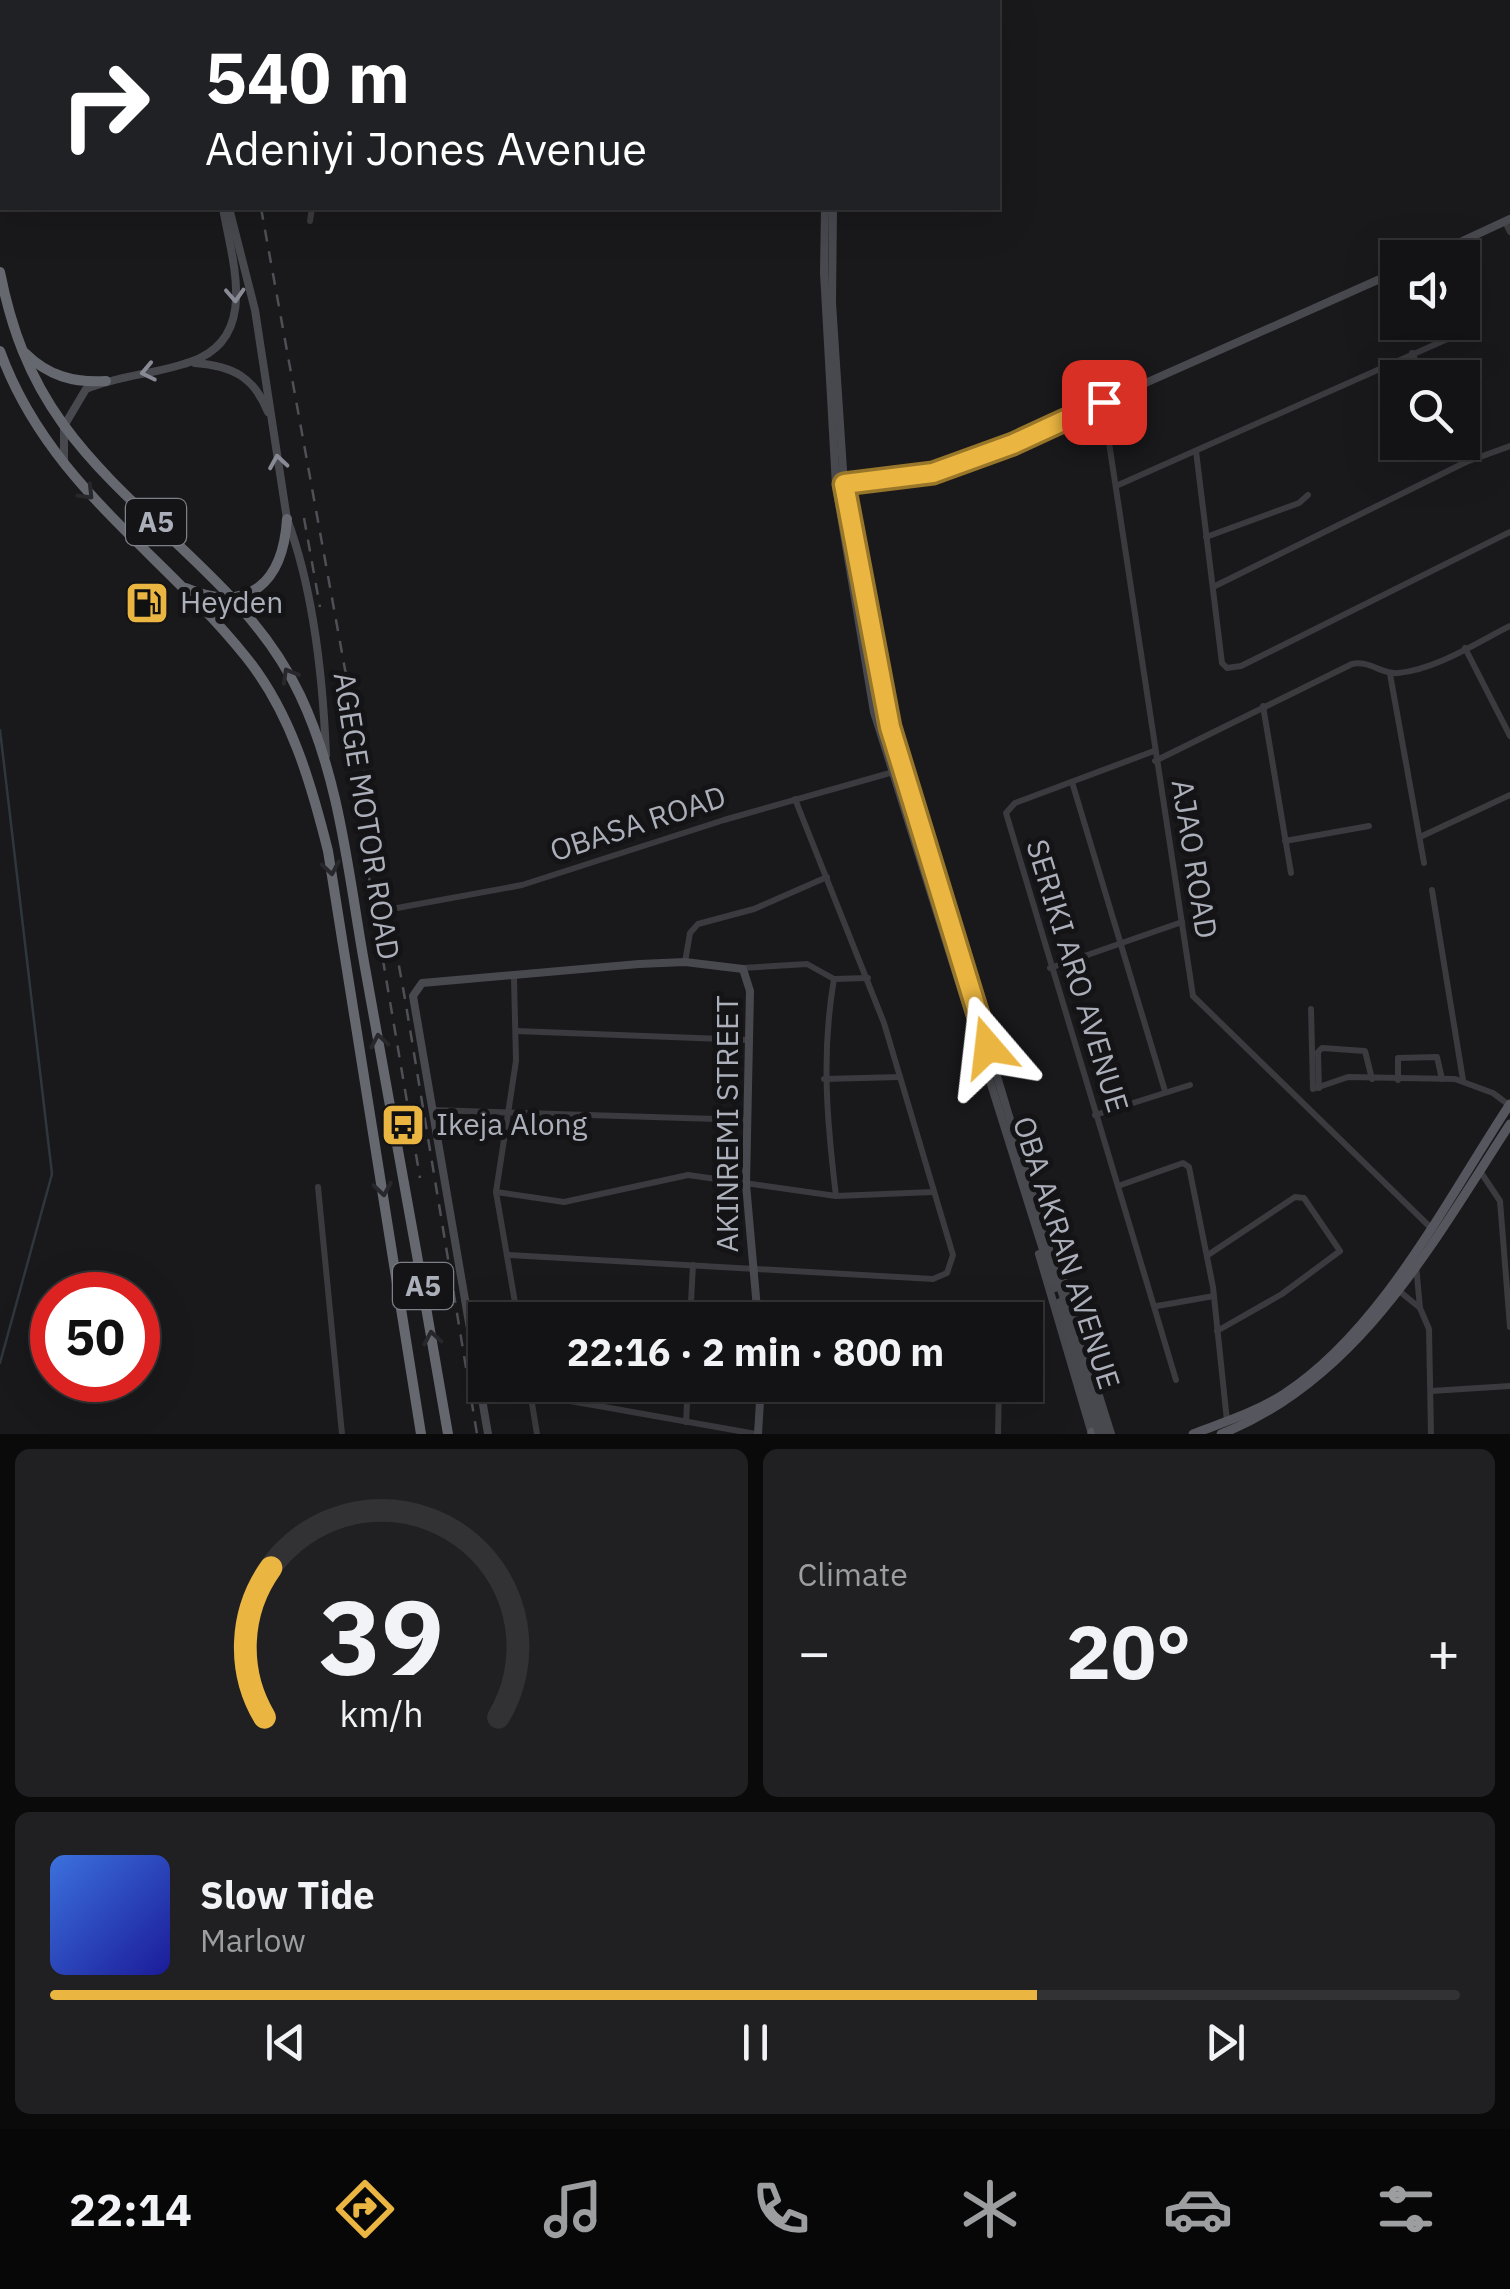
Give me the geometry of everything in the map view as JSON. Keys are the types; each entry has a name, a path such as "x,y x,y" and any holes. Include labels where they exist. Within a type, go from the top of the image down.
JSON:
{"highway":[{"name":"A5","path":"0,272 18,345 64,426 232,597 282,663 327,764"},
{"path":"18,345 54,374 78,381 106,381"},
{"name":"A5","path":"0,351 18,394 65,470 177,584"},
{"path":"177,584 206,597 250,592 274,574 283,556 287,519"},
{"name":"AGEGE MOTOR ROAD","path":"177,584 261,678 309,773 328,852 421,1434"},
{"name":"AGEGE MOTOR ROAD","path":"327,764 448,1434"}],"main road":[{"path":"65,470 64,426 86,389 191,362 215,350 235,323 237,295 226,210"},
{"name":"AGEGE MOTOR ROAD","path":"227,210 255,310 287,519 304,585 322,696 327,764"},
{"name":"OBA AKRAN AVENUE","path":"829,210 840,485 855,614 890,773 1040,1245 1058,1287"},
{"path":"1464,240 1507,220"},
{"path":"840,485 933,473 1013,444 1380,279"},
{"path":"191,362 235,370 248,379 260,392 272,423"},
{"name":"OBA AKRAN AVENUE","path":"840,485 890,727 1044,1235 1099,1434"},
{"name":"AKINREMI STREET","path":"432,1110 413,996 422,984 684,962 741,968 750,980 746,1184 756,1302"},
{"path":"1193,1434 1286,1396 1362,1323 1510,1104"},
{"path":"432,1110 488,1434"},
{"path":"1222,1434 1341,1358 1398,1290 1510,1124"},
{"path":"1044,1235 1095,1381 1099,1434"},
{"path":"1040,1245 1039,1257 1078,1386 1099,1434"},
{"path":"1078,1386 1089,1390 1095,1381"},
{"path":"757,1434 760,1402"}],"street":[{"path":"310,221 312,210"},
{"path":"1507,220 1510,232"},
{"path":"1116,486 1442,340"},
{"path":"1412,353 1415,360"},
{"name":"AJAO ROAD","path":"1104,402 1191,988 1198,1002 1429,1226"},
{"path":"1212,588 1466,462 1510,446"},
{"path":"1196,451 1222,662 1227,668 1241,666 1510,532"},
{"path":"1206,537 1298,503 1308,495"},
{"path":"1155,761 1352,664 1401,673 1510,626"},
{"path":"1465,648 1510,736"},
{"path":"1390,674 1424,862"},
{"path":"1263,706 1290,873"},
{"name":"SERIKI ARO AVENUE","path":"1154,752 1015,804 1006,813 1095,1115 1157,1306 1176,1380"},
{"name":"OBASA ROAD","path":"397,908 522,885 890,773"},
{"path":"1072,782 1165,1090"},
{"path":"1420,837 1510,795"},
{"path":"509,1254 932,1279 947,1273 953,1261 900,1077 868,978 795,799"},
{"path":"1285,841 1370,826"},
{"path":"684,962 690,933 698,924 754,908 828,878"},
{"path":"1432,890 1462,1080"},
{"path":"1050,968 1182,922"},
{"path":"741,968 807,964 834,979 868,978"},
{"path":"514,978 516,1032 509,1114 496,1192 516,1302"},
{"path":"834,979 825,1032 824,1079 836,1196"},
{"path":"1311,1009 1312,1088 1348,1077 1462,1080 1510,1104"},
{"path":"516,1032 748,1040"},
{"path":"1319,1088 1318,1052 1322,1048 1365,1051 1372,1079"},
{"path":"1398,1080 1398,1058 1405,1055 1437,1057 1442,1079"},
{"path":"824,1079 900,1077"},
{"path":"1095,1115 1165,1090 1190,1086"},
{"path":"432,1110 748,1120"},
{"path":"1118,1186 1187,1164 1208,1255 1227,1423"},
{"path":"1480,1170 1500,1201 1510,1327"},
{"path":"496,1192 564,1202 600,1198 680,1176 836,1196 933,1192"},
{"path":"318,1187 342,1434"},
{"path":"1208,1255 1295,1196 1304,1198 1340,1251 1282,1294 1217,1331"},
{"path":"1416,1264 1420,1308 1429,1329 1431,1434"},
{"path":"691,1302 693,1265"},
{"path":"1398,1290 1420,1308"},
{"path":"1157,1306 1214,1296"},
{"path":"1431,1391 1510,1386"},
{"path":"532,1402 537,1434"},
{"path":"588,1402 757,1434"},
{"path":"686,1422 687,1402"},
{"path":"998,1434 999,1402"}],"waterway":[{"path":"0,730 52,1174 0,1363"}],"railway":[{"path":"261,210 405,999 477,1434"},
{"path":"304,518 320,607"},
{"path":"368,872 420,1178"}],"place":[{"name":"Heyden","path":"147,603"},
{"name":"Ikeja Along","path":"403,1125"}],"route":[{"path":"988,1047 890,727 864,613 844,484 933,473 1013,444 1104,402"}]}
